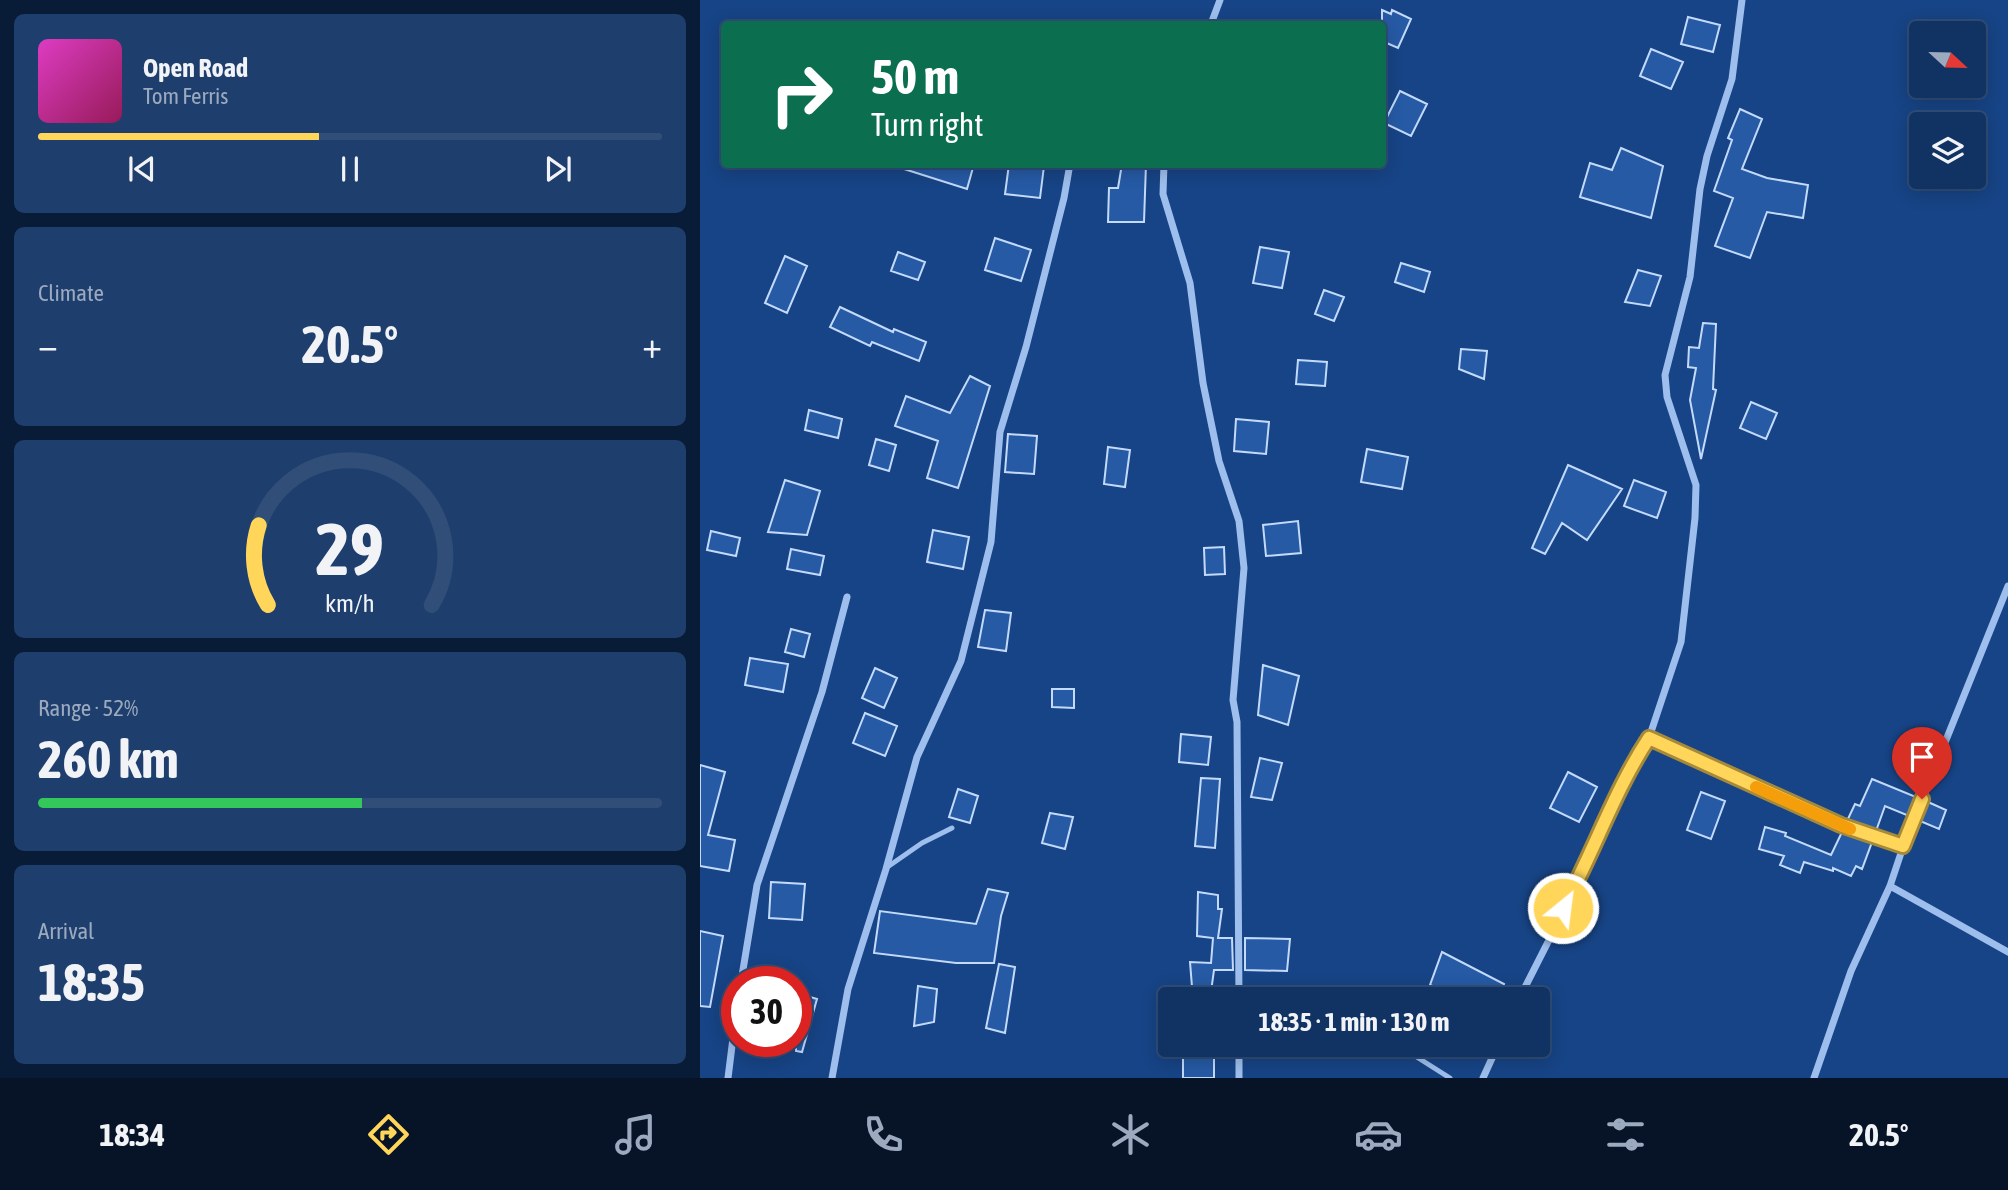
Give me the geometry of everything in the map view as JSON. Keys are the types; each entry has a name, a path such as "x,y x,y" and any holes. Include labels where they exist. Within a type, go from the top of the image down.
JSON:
{"street":[{"path":"1212,21 1220,0"},
{"path":"1525,987 1583,873 1630,767 1649,738 1681,642 1695,518 1696,485 1667,397 1665,375 1690,277 1700,188 1707,156 1732,79 1742,0"},
{"path":"832,1078 848,989 886,869 917,757 961,661 991,542 1000,432 1026,346 1069,168"},
{"path":"1164,168 1163,194 1190,283 1203,383 1219,461 1239,521 1244,568 1233,700 1237,722 1239,987"},
{"path":"1814,1078 1851,971 1890,886 1903,846 2008,586"},
{"path":"744,966 757,885 822,692 847,597"},
{"path":"1649,738 1841,825 1903,846"},
{"path":"1890,886 2008,952"},
{"path":"729,1078 731,1057"},
{"path":"1239,1057 1239,1078"},
{"path":"1483,1078 1493,1057"}],"lane":[{"path":"886,869 922,843 952,828"},
{"path":"1414,1057 1450,1078"}],"building":[{"path":"1382,10 1391,14 1392,10 1411,19 1398,48 1386,43 1386,21 1382,21"},
{"path":"1688,17 1720,25 1713,52 1681,44"},
{"path":"1651,49 1683,62 1671,89 1640,76"},
{"path":"1400,91 1427,104 1411,136 1386,124"},
{"path":"1740,109 1762,119 1742,169 1767,178 1808,185 1803,218 1767,212 1750,258 1715,246 1733,198 1714,191 1732,140 1728,138"},
{"path":"1621,148 1663,166 1651,218 1580,197 1590,163 1612,170"},
{"path":"904,168 973,168 967,189"},
{"path":"1008,168 1044,168 1040,198 1005,194"},
{"path":"1121,168 1146,168 1144,222 1108,222 1109,188 1118,188"},
{"path":"995,238 1031,250 1021,281 985,270"},
{"path":"1260,247 1289,252 1282,288 1253,283"},
{"path":"898,252 925,262 918,280 891,271"},
{"path":"785,256 807,266 787,313 765,303"},
{"path":"1401,263 1430,272 1424,292 1395,282"},
{"path":"1638,270 1661,276 1650,306 1625,302"},
{"path":"1324,290 1344,297 1334,321 1315,314"},
{"path":"840,307 893,332 894,329 926,342 919,361 872,342 870,346 830,327"},
{"path":"1703,323 1716,324 1713,389 1716,390 1701,459 1690,400 1696,368 1688,367 1689,347 1699,348"},
{"path":"1461,349 1487,351 1484,379 1459,369"},
{"path":"1298,360 1327,362 1325,386 1296,384"},
{"path":"970,376 990,386 958,488 927,478 938,441 895,426 906,396 950,413"},
{"path":"1751,402 1777,413 1766,439 1740,428"},
{"path":"809,410 842,419 838,438 805,430"},
{"path":"1236,419 1269,422 1266,454 1234,451"},
{"path":"1008,434 1037,436 1034,474 1005,472"},
{"path":"876,439 896,445 889,471 869,465"},
{"path":"1108,447 1130,450 1125,487 1104,484"},
{"path":"1367,449 1408,457 1402,489 1361,482"},
{"path":"1568,465 1622,489 1587,540 1562,523 1545,554 1532,548"},
{"path":"785,480 820,491 807,535 768,532"},
{"path":"1634,480 1666,492 1657,518 1624,506"},
{"path":"1298,521 1301,553 1266,556 1263,525"},
{"path":"933,530 969,537 963,569 927,562"},
{"path":"711,531 740,538 736,556 707,550"},
{"path":"1224,547 1225,574 1205,575 1204,548"},
{"path":"791,549 824,556 820,575 787,569"},
{"path":"985,610 1011,613 1006,651 978,647"},
{"path":"791,629 810,634 804,657 785,652"},
{"path":"750,658 788,664 783,692 745,685"},
{"path":"1263,665 1299,676 1288,725 1258,715"},
{"path":"875,668 897,678 884,708 862,698"},
{"path":"1052,689 1074,689 1074,708 1052,707"},
{"path":"865,713 897,726 885,756 853,743"},
{"path":"1181,734 1211,737 1208,765 1179,762"},
{"path":"1260,758 1282,763 1272,800 1251,797"},
{"path":"700,765 725,772 708,835 735,840 729,871 700,866"},
{"path":"1568,772 1597,787 1579,822 1550,808"},
{"path":"1201,778 1220,779 1215,848 1195,846"},
{"path":"1872,779 1916,797 1909,816 1885,806 1876,831 1847,821 1855,804 1860,806"},
{"path":"958,789 978,796 970,823 949,817"},
{"path":"1701,792 1725,801 1711,839 1687,830"},
{"path":"1928,802 1946,810 1939,829 1920,821"},
{"path":"1050,813 1073,817 1065,849 1042,843"},
{"path":"1765,827 1786,833 1785,836 1831,855 1842,832 1872,842 1862,869 1856,866 1851,876 1833,868 1833,871 1804,862 1800,873 1780,865 1784,856 1759,849"},
{"path":"771,882 805,884 802,920 769,918"},
{"path":"988,889 1008,893 1001,916 994,963 956,963 874,953 880,911 976,924"},
{"path":"1198,892 1218,895 1218,909 1222,909 1218,938 1232,938 1233,970 1214,970 1212,987 1192,987 1190,962 1211,963 1213,938 1197,936"},
{"path":"700,931 723,936 710,1007 700,1006"},
{"path":"1245,938 1290,939 1287,971 1245,970"},
{"path":"1442,952 1504,984 1503,987 1430,985"},
{"path":"999,964 1015,967 1005,1033 986,1028"},
{"path":"918,986 937,989 934,1022 914,1026"},
{"path":"812,998 817,999 812,1017"},
{"path":"1183,1057 1214,1057 1214,1078 1183,1078"}],"slow traffic":[{"path":"1756,787 1850,829"}],"route":[{"path":"1563,908 1583,873 1630,767 1649,738 1841,825 1903,846 1922,799"}]}
